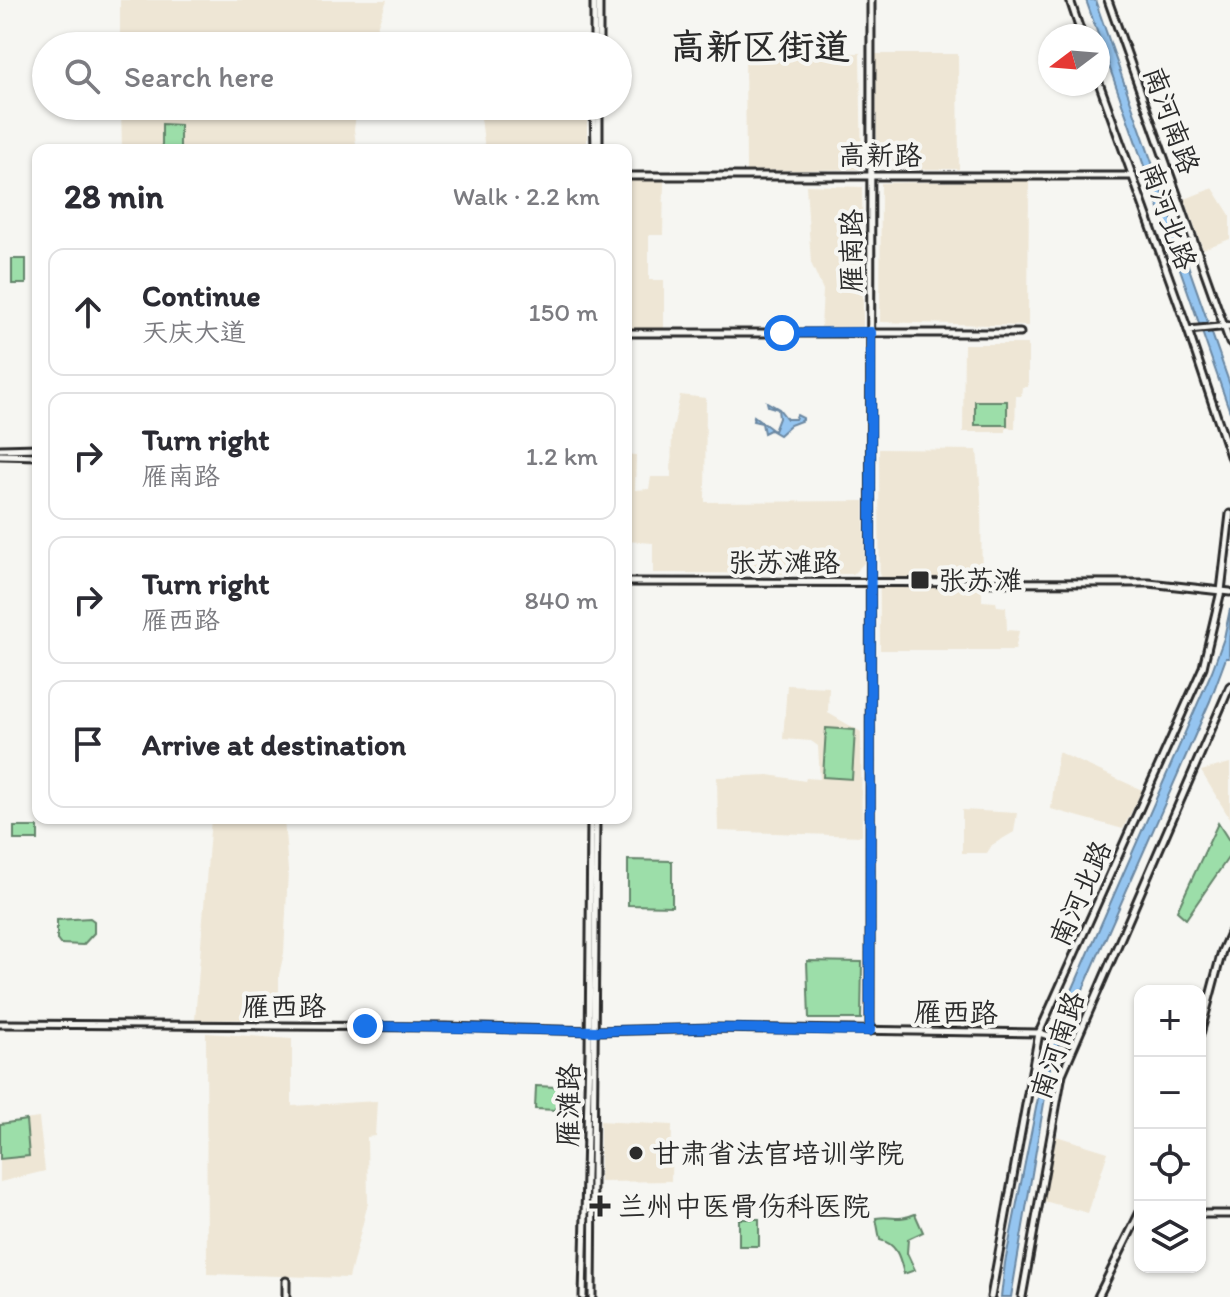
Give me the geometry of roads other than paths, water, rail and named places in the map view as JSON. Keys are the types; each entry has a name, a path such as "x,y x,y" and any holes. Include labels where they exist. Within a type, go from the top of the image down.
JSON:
{"street":[{"path":"596,0 596,32"},
{"name":"雁南路","path":"870,1031 871,0"},
{"path":"1070,0 1078,24"},
{"name":"南河南路","path":"1108,0 1227,327 1230,343"},
{"name":"南河北路","path":"1104,96 1192,330 1230,456"},
{"path":"597,120 597,144"},
{"name":"高新路","path":"632,176 1133,176"},
{"path":"1192,330 1227,327"},
{"path":"632,333 1020,333"},
{"path":"0,452 32,449"},
{"path":"0,452 32,455"},
{"name":"南河北路","path":"991,1297 1039,1033 1196,687 1210,645 1221,591 1230,514"},
{"name":"张苏滩路","path":"632,582 1149,583 1229,592"},
{"name":"南河南路","path":"1022,1297 1062,1074 1230,686"},
{"name":"雁滩路","path":"591,1296 593,824"},
{"path":"1206,1011 1230,933"},
{"name":"雁西路","path":"0,1024 1048,1033 1073,1043"},
{"name":"雁滩路","path":"583,1297 592,1031"},
{"path":"1206,1214 1230,1214"},
{"path":"1098,1297 1134,1224"},
{"path":"286,1281 286,1297"}],"water":[{"path":"1086,0 1095,0 1103,24 1094,24"},
{"path":"1110,43 1230,385 1230,412 1110,69"},
{"path":"767,402 779,409 787,419 795,419 797,415 803,420 790,425 779,435 770,430 764,433 762,423 753,421 754,416 774,431 779,418 778,409 768,406"},
{"path":"1230,609 1229,658 1226,658 1210,701 1051,1062 1011,1297 1001,1297 1049,1043 1212,671"}],"place":[{"name":"张苏滩","path":"920,580"},
{"name":"甘肃省法官培训学院","path":"636,1153"},
{"name":"兰州中医骨伤科医院","path":"600,1206"}],"district":[{"name":"高新区街道","path":"760,46"}]}
